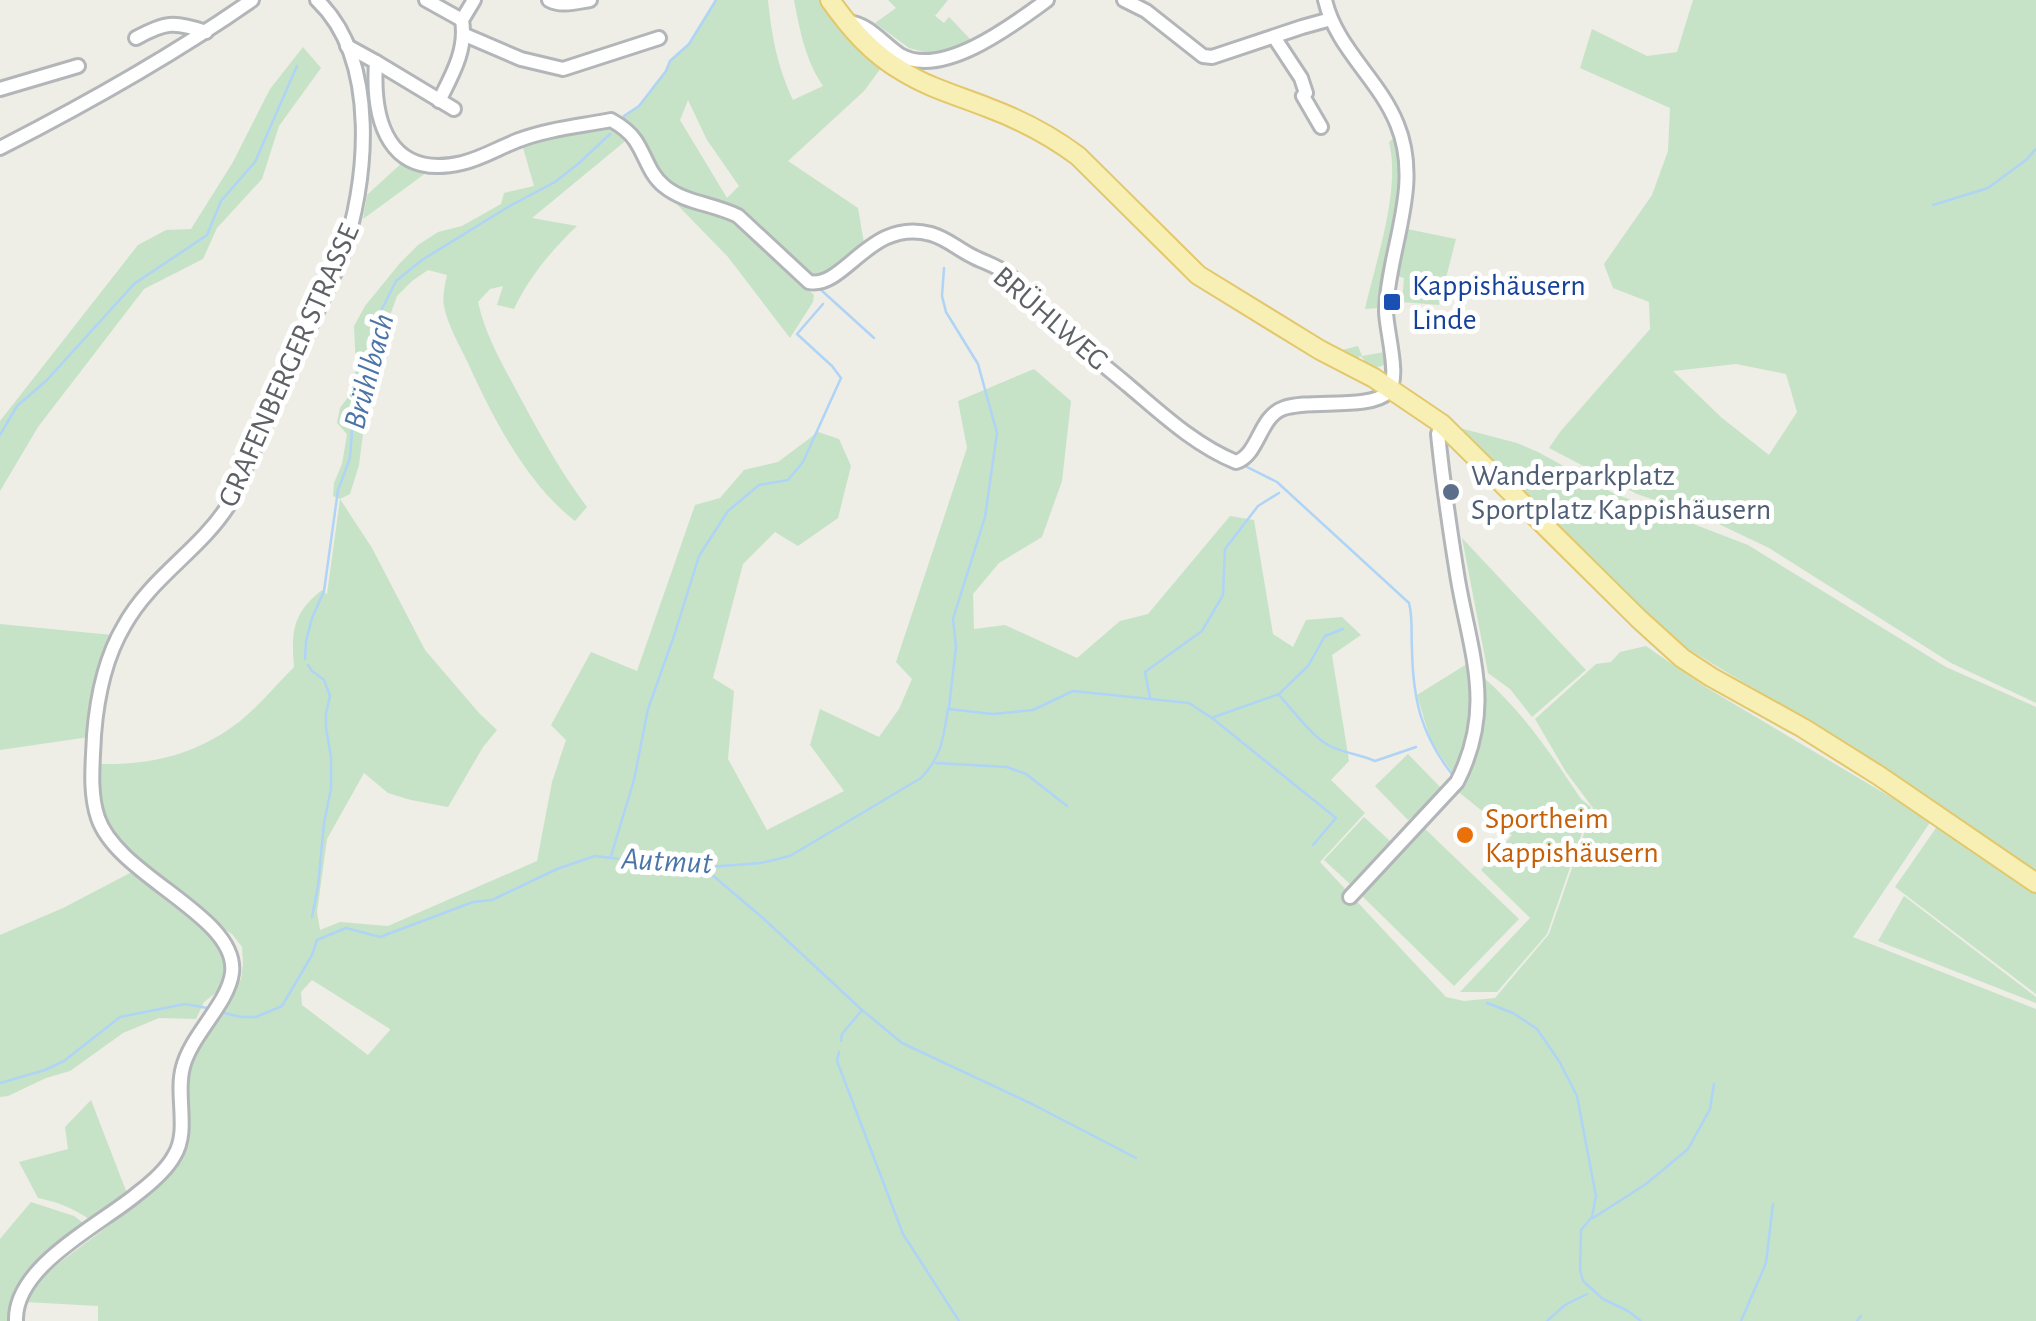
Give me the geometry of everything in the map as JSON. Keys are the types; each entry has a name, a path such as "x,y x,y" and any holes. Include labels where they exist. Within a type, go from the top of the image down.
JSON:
{"main road":[{"path":"830,0 872,50 904,73 1058,141 1198,274 1320,350 1391,388 1442,424 1682,658 1863,766 2036,883"}],"street":[{"path":"0,148 206,32 252,0"},
{"name":"GRAFENBERGER STRASSE","path":"16,1321 18,1299 38,1272 78,1237 137,1195 174,1156 181,1134 183,1065 232,973 230,952 217,930 135,866 106,833 93,792 96,718 115,643 136,605 205,536 228,506 352,230 362,172 361,102 348,46 337,24 317,0"},
{"path":"426,0 462,20"},
{"path":"438,101 456,67 464,35 462,20 474,0"},
{"path":"550,0 570,4 590,0"},
{"path":"846,23 861,24 902,56 929,62 946,60 975,46 1047,0"},
{"path":"1124,0 1146,11 1203,56 1212,57 1331,19"},
{"path":"1326,0 1331,19 1358,64 1382,93 1398,124 1406,152 1408,184 1386,310 1394,368 1391,388"},
{"path":"136,38 171,23 206,32"},
{"path":"464,35 521,59 563,69 660,38"},
{"path":"1274,37 1301,78 1306,93 1303,96 1321,127"},
{"path":"348,46 454,108"},
{"name":"BRÜHLWEG","path":"376,62 376,99 390,144 402,156 422,165 463,163 529,137 611,120 635,140 651,172 666,188 738,216 809,282 827,279 870,245 888,236 916,232 933,235 1003,271 1057,326 1174,426 1236,462 1245,458 1272,414 1283,408 1370,401 1391,388"},
{"path":"0,89 78,66"},
{"path":"1350,897 1457,782 1474,741 1476,670 1450,532 1438,434 1442,424"}],"green space":[{"path":"716,0 768,0 776,51 793,100 823,86 807,55 794,0 820,0 845,37 881,68 864,91 788,161 858,208 864,243 839,267 811,280 739,210 670,186 621,121 639,106 670,61 689,44","holes":["688,100 707,140 739,186 727,198 680,120"]},
{"path":"888,0 948,0 935,16 944,23 949,17 972,41 935,55 909,48 875,23 896,8"},
{"path":"1693,0 2036,0 2036,703 1951,663 1769,548 1702,516 1637,494 1549,448 1650,329 1649,302 1613,288 1604,264 1652,195 1668,151 1670,108 1580,68 1592,29 1647,56 1677,52","holes":["1736,364 1786,374 1797,412 1769,455 1722,418 1673,371"]},
{"path":"303,47 321,68 279,126 262,179 217,228 203,259 144,289 38,427 0,491 0,421 138,245 166,230 191,229 233,162 270,89"},
{"path":"609,126 629,138 532,218 577,226 541,265 514,309 497,305 503,286 490,289 478,302 509,377 587,507 575,521 526,469 488,406 451,328 443,302 447,275 428,270 397,296 387,324 350,494 340,499 333,496 347,434 337,423 340,408 351,393 356,369 354,326 365,306 418,245 501,204 504,193 534,186 522,144"},
{"path":"1394,138 1399,179 1395,223 1379,308 1365,309 1390,203 1389,142"},
{"path":"404,161 430,170 363,219 367,195"},
{"path":"660,187 738,220 814,295 790,338 728,257"},
{"path":"1407,229 1456,239 1439,305 1402,302 1404,278 1396,276"},
{"path":"1358,346 1362,356 1385,352 1384,365 1375,368 1360,356 1345,357 1334,352"},
{"path":"1034,369 1071,401 1062,481 1042,537 999,563 973,594 974,629 1005,625 1077,658 1120,621 1148,614 1230,516 1254,520 1273,634 1293,647 1306,620 1342,617 1361,635 1332,655 1349,761 1331,780 1365,813 1320,862 1446,997 1464,1001 1495,998 1549,934 1593,808 1535,719 1596,664 1611,662 1620,652 1646,646 1702,685 1931,821 1853,937 2036,1009 2036,1321 98,1321 98,1306 25,1302 47,1272 132,1208 183,1156 188,1076 194,1057 241,979 242,947 232,934 143,864 114,834 100,799 101,764 156,760 191,750 239,722 294,667 294,633 300,615 322,590 327,594 340,499 372,548 425,650 497,730 448,807 388,793 364,773 327,839 317,912 320,930 340,922 388,926 537,861 552,782 566,740 551,725 591,652 637,671 695,505 720,498 744,470 778,462 818,432 839,439 851,466 838,518 798,546 775,532 743,564 713,678 734,691 728,759 767,830 844,791 810,745 820,709 879,737 899,709 912,679 896,662 967,448 958,401","holes":["312,980 390,1029 368,1055 302,1005 301,992"]},
{"path":"1452,426 1517,443 1613,493 1748,545 1946,667 2036,707 2036,871 1865,756 1680,644"},
{"path":"1462,538 1586,670 1532,717 1510,689 1488,673"},
{"path":"0,624 112,635 95,690 89,737 0,750"},
{"path":"1470,662 1474,682 1470,742 1455,776 1431,742 1417,695"},
{"path":"1483,677 1524,719 1581,799 1591,807 1547,934 1497,992 1460,992 1530,918 1481,870 1512,835 1456,790 1477,751 1483,721"},
{"path":"1408,754 1444,788 1410,826 1416,814 1408,820 1375,786"},
{"path":"1364,817 1390,841 1350,884 1324,860"},
{"path":"1938,825 2036,890 2036,994 1895,887"},
{"path":"1423,827 1519,919 1454,986 1359,893"},
{"path":"136,873 211,933 224,951 227,969 222,988 204,1002 196,1019 159,1018 123,1033 70,1071 0,1097 0,935"},
{"path":"1904,896 2036,997 2036,1003 1878,941"},
{"path":"91,1100 128,1196 92,1221 66,1206 38,1198 19,1162 68,1149 65,1127"},
{"path":"31,1202 74,1216 86,1225 24,1280 10,1307 9,1321 0,1321 0,1239"}],"waterway":[{"path":"622,122 639,106 670,61 689,44 716,0"},
{"path":"0,435 17,406 46,381 134,284 207,235 221,201 255,162 297,66"},
{"name":"Brühlbach","path":"305,659 312,618 324,591 338,490 350,458 353,417 376,353 379,315 396,281 422,260 555,182 610,134"},
{"path":"1933,205 1988,188 2036,149"},
{"path":"944,268 942,296 946,312 978,364 997,433 985,517 953,619 956,647 949,707"},
{"path":"820,289 874,338"},
{"path":"611,856 634,780 648,709 699,556 728,511 759,485 788,480 803,462 841,378 797,334 823,304"},
{"path":"1245,466 1277,482 1409,603 1414,685 1421,716 1433,745 1452,774"},
{"path":"1150,698 1145,672 1202,631 1223,595 1225,549 1258,506 1279,493"},
{"path":"1214,717 1279,694 1308,666 1325,636 1343,629"},
{"path":"308,665 324,680 330,696 326,728 331,757 331,789 312,917"},
{"name":"Autmut","path":"220,1012 256,1017 282,1006 317,940 346,928 380,937 473,902 492,900 595,856 695,868 761,863 790,856 921,778 937,754 948,709 993,714 1033,710 1073,691 1189,703 1336,818 1313,845"},
{"path":"1279,695 1316,736 1335,748 1375,761 1416,747"},
{"path":"936,763 1007,767 1026,774 1067,806"},
{"path":"704,868 902,1043 1136,1158"},
{"path":"1487,1003 1513,1013 1537,1029 1577,1096 1596,1196 1592,1217 1581,1230 1583,1281 1603,1299 1641,1321"},
{"name":"Autmut","path":"0,1083 64,1061 120,1017 185,1004 207,1008"},
{"path":"841,1041 842,1034 862,1010"},
{"path":"839,1052 837,1061 903,1234 959,1321"},
{"path":"1593,1218 1646,1184 1688,1149 1710,1109 1714,1084"},
{"path":"1741,1321 1766,1263 1773,1204"},
{"path":"1547,1321 1565,1305 1587,1294"},
{"path":"1857,1321 1861,1316"}],"place":[{"name":"Kappishäusern Linde","path":"1392,302"},
{"name":"Wanderparkplatz Sportplatz Kappishäusern","path":"1451,492"},
{"name":"Sportheim Kappishäusern","path":"1465,835"}]}
